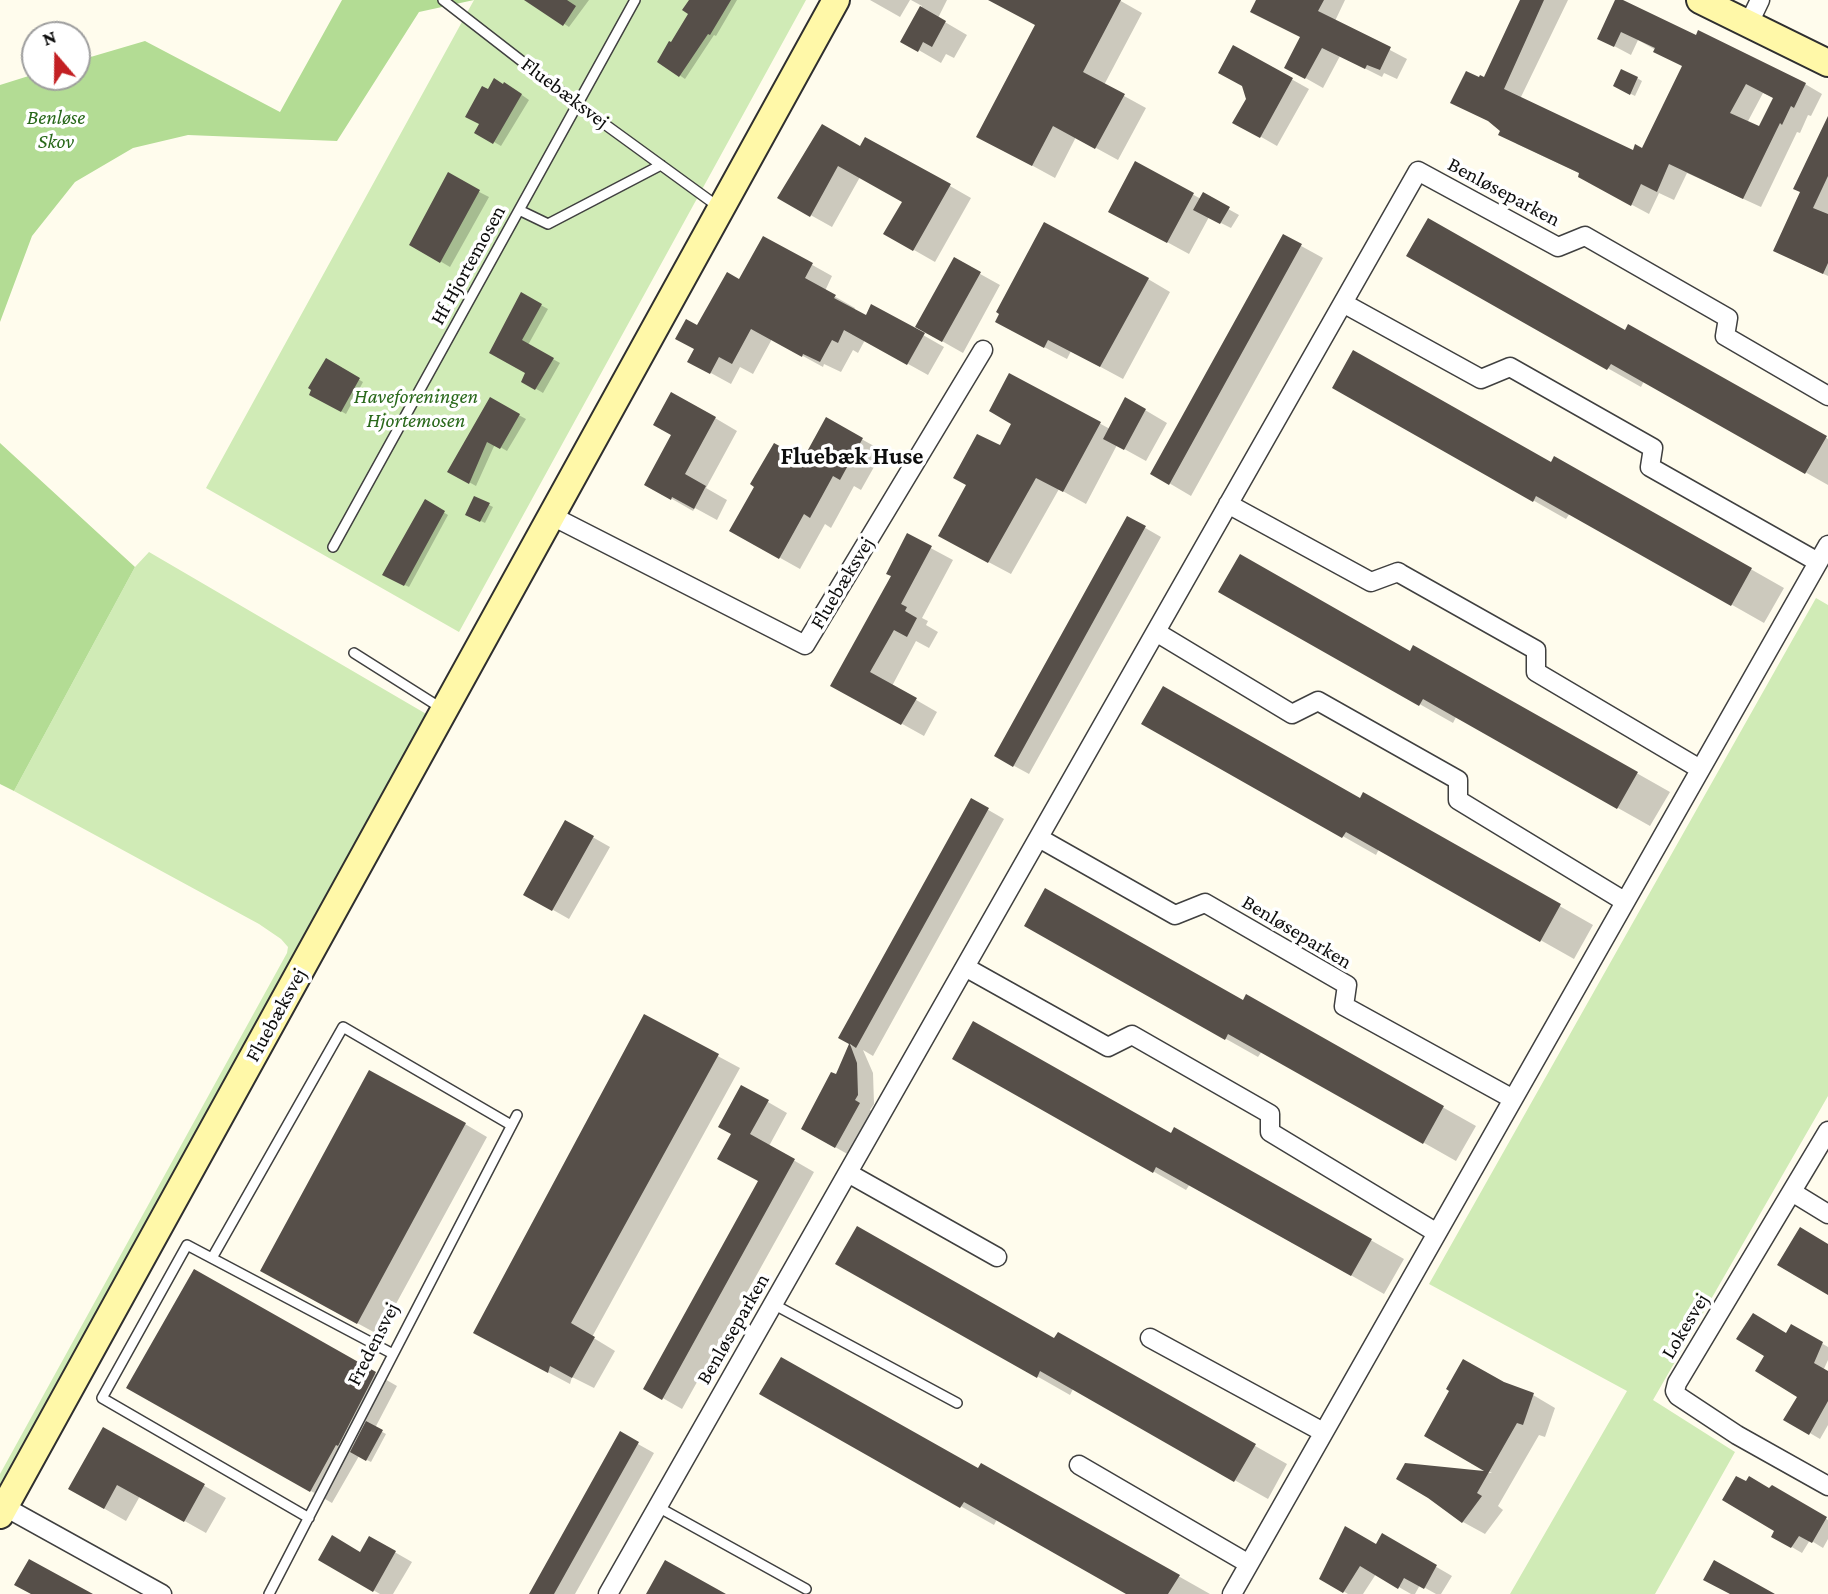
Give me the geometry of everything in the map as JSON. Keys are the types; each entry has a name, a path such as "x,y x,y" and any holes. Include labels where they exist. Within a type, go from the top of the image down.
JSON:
{"street":[{"name":"Fluebæksvej","path":"2,1511 836,0"},
{"path":"1700,0 1754,12 1828,63"},
{"name":"Benløseparken","path":"608,1594 1418,172 1558,247 1585,236 1728,318 1725,336 1828,396"},
{"path":"1343,303 1481,379 1510,367 1653,448 1650,467 1818,562"},
{"name":"Fluebæksvej","path":"552,516 805,645 983,350"},
{"path":"1228,504 1371,582 1398,572 1536,650 1536,673 1700,769"},
{"path":"1232,1594 1828,545"},
{"path":"1156,632 1292,714 1318,701 1458,780 1458,800 1624,901"},
{"name":"Benløseparken","path":"1039,838 1175,915 1205,903 1347,985 1344,1006 1513,1099"},
{"path":"965,967 1108,1047 1132,1035 1270,1114 1270,1132 1437,1233"},
{"name":"Lokesvej","path":"1828,1131 1677,1383 1675,1391 1678,1396 1737,1435 1828,1486"},
{"path":"848,1173 997,1257"},
{"path":"1792,1192 1828,1214"},
{"path":"1150,1338 1323,1432"},
{"path":"1079,1465 1249,1564"},
{"path":"2,1511 162,1594"}],"lane":[{"name":"Fluebæksvej","path":"443,0 577,104 722,209"},
{"name":"Hf Hjortemosen","path":"333,547 635,0"},
{"path":"519,210 548,224 661,165"},
{"path":"354,653 445,710"},
{"path":"212,1258 343,1027 511,1125"},
{"name":"Fredensvej","path":"269,1594 517,1115"},
{"path":"309,1518 102,1398 187,1245 393,1354"},
{"path":"774,1304 957,1403"},
{"path":"657,1507 806,1589"}],"green space":[{"name":"Benløse Skov","path":"342,0 474,0 419,12 337,141 188,135 133,148 75,182 32,236 0,322 0,85 21,78 21,91 91,91 91,57 145,41 280,112"},
{"name":"Haveforeningen Hjortemosen","path":"474,0 806,0 459,632 206,488"},
{"path":"0,443 135,567 14,791 0,784"},
{"path":"149,552 428,715 0,1487 0,1474 288,947 259,924 14,791 135,567"},
{"path":"1816,598 1828,605 1828,1096 1653,1400 1735,1452 1655,1594 1510,1594 1627,1391 1429,1284"}],"building":[{"path":"524,0 567,0 576,6 563,26"},
{"path":"689,0 731,0 710,35 708,34 679,77 657,62 688,14 682,10"},
{"path":"988,0 1121,0 1083,72 1125,94 1095,149 1053,126 1032,166 976,137 1035,25"},
{"path":"1256,0 1324,0 1318,11 1391,47 1380,70 1367,65 1365,69 1322,48 1305,79 1284,68 1300,37 1250,12"},
{"path":"1520,0 1544,0 1504,89 1633,150 1635,144 1642,148 1682,66 1653,52 1655,48 1621,32 1614,47 1597,39 1615,0 1623,0 1696,35 1698,30 1806,83 1794,108 1791,106 1782,125 1780,123 1743,199 1669,164 1657,192 1641,184 1631,206 1578,177 1579,173 1498,135 1500,131 1488,121 1450,103 1466,71 1484,77","holes":["1746,84 1773,98 1759,126 1730,113"]},
{"path":"920,6 946,21 932,47 923,42 918,52 900,42"},
{"path":"1233,45 1293,78 1260,138 1232,123 1246,99 1242,86 1218,73"},
{"path":"1621,69 1638,77 1630,95 1613,86"},
{"path":"494,78 522,94 493,144 474,133 479,124 465,117 482,86 488,89"},
{"path":"1828,116 1828,176 1813,208 1828,214 1828,263 1823,274 1773,251 1800,192 1793,189"},
{"path":"822,124 860,146 865,137 951,184 913,251 883,234 902,202 838,166 810,217 777,198"},
{"path":"1135,161 1194,193 1167,243 1108,212"},
{"path":"448,172 480,190 440,263 409,245"},
{"path":"1203,192 1230,207 1220,224 1193,210"},
{"path":"1428,218 1625,330 1628,324 1827,436 1805,474 1611,364 1607,370 1406,256"},
{"path":"1044,222 1149,278 1100,367 1048,340 1044,348 995,322 999,314 996,312"},
{"path":"1283,234 1302,244 1169,485 1150,474"},
{"path":"763,236 813,263 805,278 836,295 834,298 866,315 871,304 925,333 907,365 844,330 838,343 832,340 820,362 803,354 802,357 751,329 732,364 719,357 710,374 687,362 694,349 675,339 686,319 697,325 727,272 739,279"},
{"path":"954,257 981,272 942,342 915,327"},
{"path":"521,292 542,304 522,340 554,358 535,390 521,382 525,373 489,353"},
{"path":"1353,350 1551,462 1554,456 1752,568 1731,606 1536,496 1533,502 1332,388"},
{"path":"326,358 360,378 341,412 309,395 311,390 308,388"},
{"path":"1009,373 1101,422 1063,492 1036,478 988,563 938,536 966,485 953,478 977,434 1000,445 1011,424 989,411"},
{"path":"671,392 716,417 685,474 706,486 694,509 644,485 671,435 653,425"},
{"path":"490,397 520,414 500,449 487,442 469,484 447,472"},
{"path":"1125,397 1146,409 1124,450 1103,439"},
{"path":"826,417 863,438 840,480 833,476 810,518 804,514 779,559 729,531 754,487 750,484 774,443 803,459"},
{"path":"474,496 490,503 480,522 465,515"},
{"path":"425,499 445,511 404,586 382,575"},
{"path":"1127,516 1146,526 1013,767 994,756"},
{"path":"907,533 932,546 901,604 907,607 905,611 917,618 907,637 894,630 870,672 917,698 901,725 830,686 891,576 886,574"},
{"path":"1240,554 1410,651 1413,645 1638,772 1617,809 1423,699 1419,706 1218,592"},
{"path":"1163,686 1360,798 1363,792 1561,904 1540,942 1346,832 1342,838 1141,724"},
{"path":"971,798 989,808 856,1048 850,1044 857,1063 858,1095 855,1100 860,1103 835,1148 801,1129 831,1072 836,1074 849,1044 838,1038"},
{"path":"565,820 594,836 552,911 523,895"},
{"path":"1045,888 1243,1000 1246,994 1444,1106 1423,1144 1228,1034 1225,1040 1024,926"},
{"path":"644,1014 719,1054 571,1323 595,1337 572,1378 550,1366 548,1373 473,1333"},
{"path":"973,1021 1171,1133 1174,1127 1372,1239 1351,1276 1156,1167 1153,1173 952,1059"},
{"path":"369,1070 466,1123 357,1324 260,1271"},
{"path":"741,1085 769,1100 750,1134 795,1159 662,1400 643,1389 758,1181 717,1159 731,1134 718,1127"},
{"path":"857,1226 1054,1338 1058,1332 1256,1444 1234,1482 1040,1371 1037,1378 835,1264"},
{"path":"1800,1227 1828,1244 1828,1295 1777,1265"},
{"path":"194,1269 376,1372 338,1446 336,1445 310,1492 126,1388"},
{"path":"1753,1313 1786,1333 1791,1324 1823,1342 1814,1363 1828,1371 1828,1401 1809,1435 1783,1420 1797,1397 1755,1371 1764,1356 1736,1339"},
{"path":"781,1357 978,1468 981,1463 1180,1575 1168,1594 1126,1594 964,1502 960,1508 759,1394"},
{"path":"1463,1359 1504,1382 1534,1393 1523,1425 1517,1423 1477,1493 1482,1496 1462,1523 1396,1479 1405,1463 1484,1471 1424,1436"},
{"path":"366,1421 383,1430 366,1461 350,1452"},
{"path":"103,1427 205,1484 184,1522 117,1485 104,1509 68,1489"},
{"path":"620,1431 639,1442 554,1594 529,1594"},
{"path":"1736,1476 1746,1481 1749,1476 1769,1488 1772,1485 1827,1517 1812,1543 1799,1536 1791,1548 1771,1537 1774,1531 1722,1500"},
{"path":"1345,1526 1376,1544 1382,1533 1437,1565 1424,1589 1404,1578 1398,1589 1360,1566 1343,1593 1319,1579"},
{"path":"332,1535 360,1552 369,1536 396,1551 373,1592 318,1560"},
{"path":"29,1559 93,1594 31,1594 14,1585"},
{"path":"665,1560 726,1594 646,1594"},
{"path":"1714,1560 1775,1594 1730,1594 1703,1580"}],"district":[{"name":"Fluebæk Huse","path":"852,457"}]}
